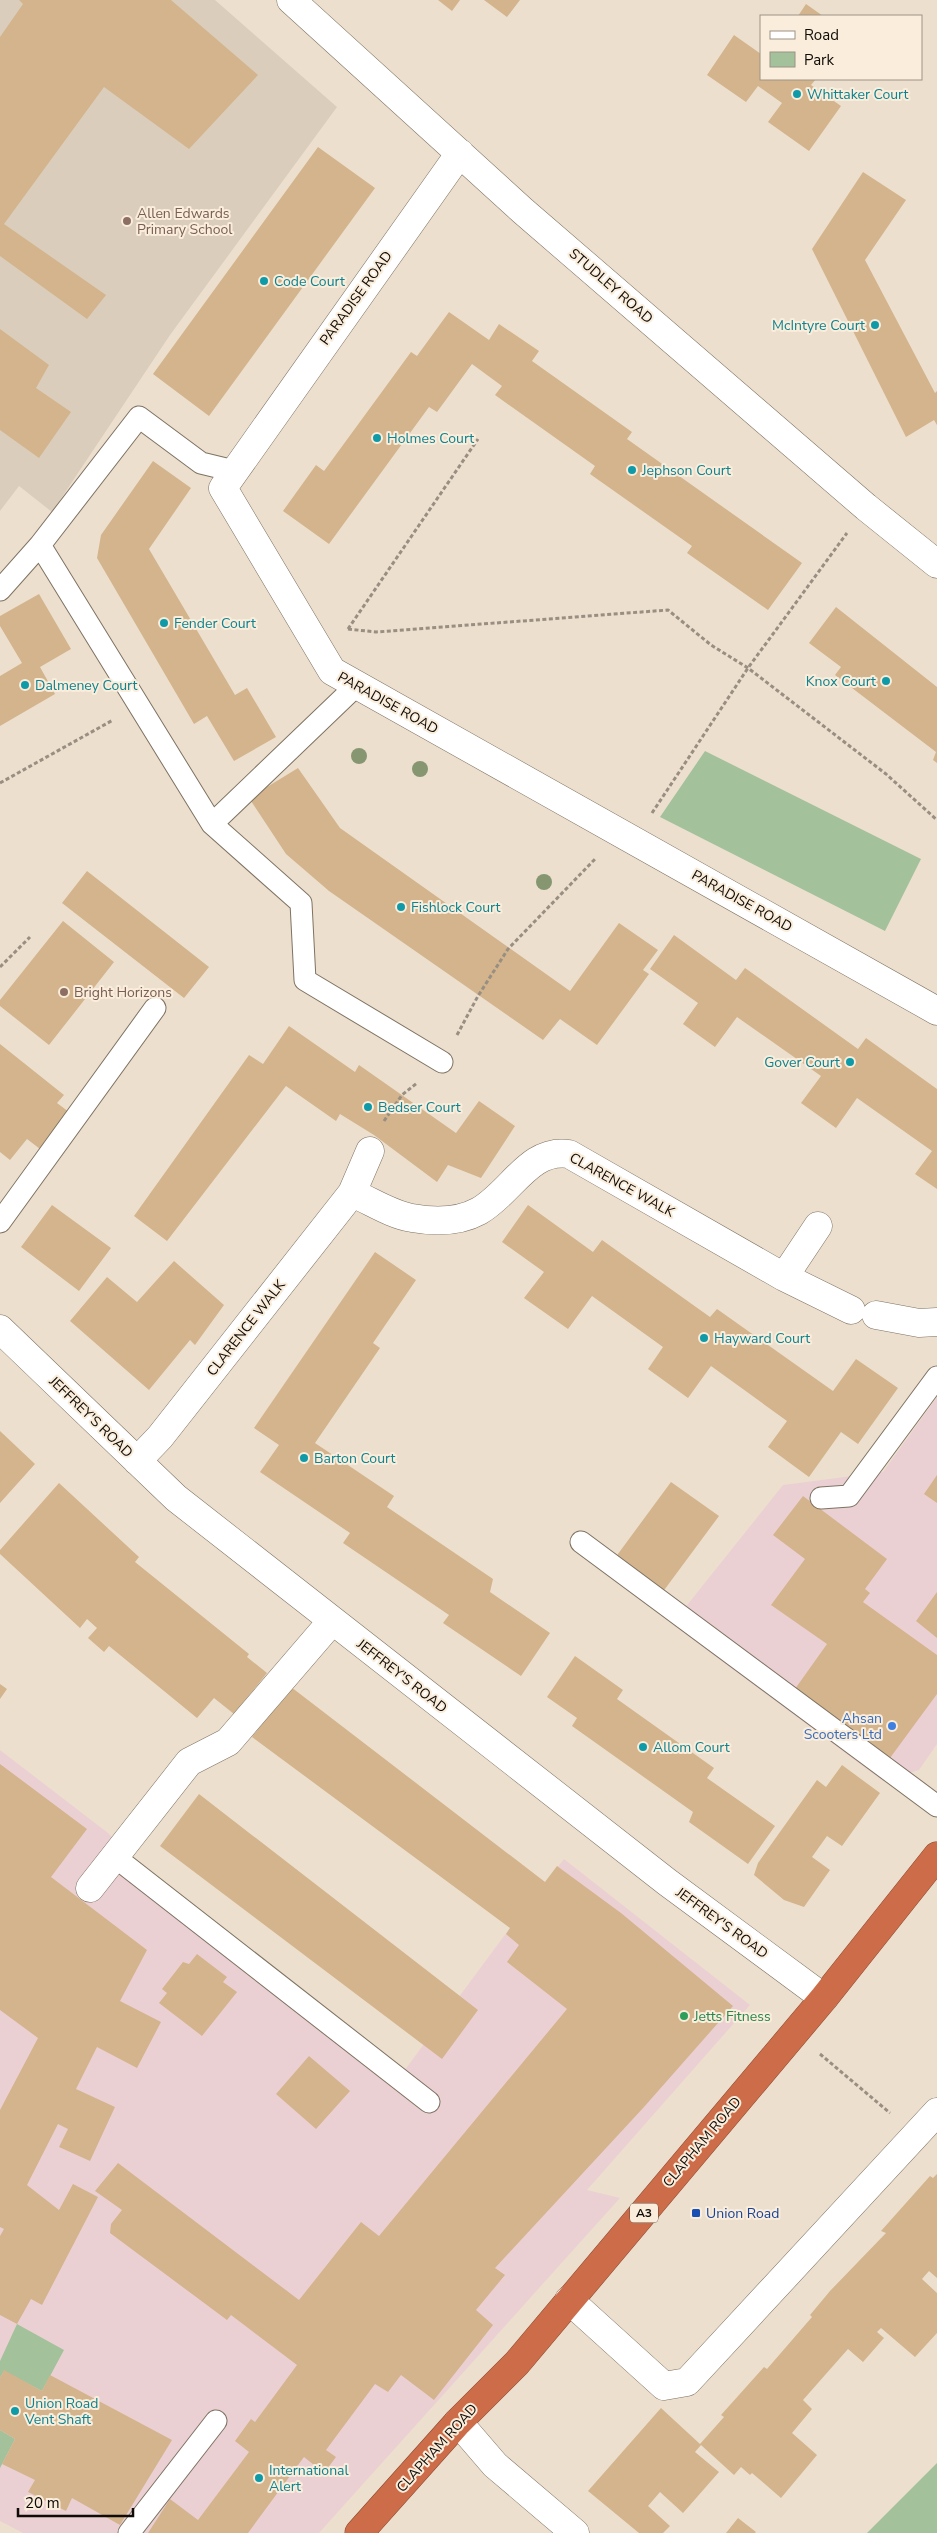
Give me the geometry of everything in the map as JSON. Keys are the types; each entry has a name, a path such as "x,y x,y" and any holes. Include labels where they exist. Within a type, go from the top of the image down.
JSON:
{"highway":[{"name":"CLAPHAM ROAD","path":"360,2533 458,2422 517,2362 795,2033 937,1856"}],"street":[{"name":"STUDLEY ROAD","path":"291,0 523,210 866,507 937,564"},
{"name":"PARADISE ROAD","path":"460,153 223,488 332,671 937,1011"},
{"name":"CLARENCE WALK","path":"137,1461 160,1437 352,1193 370,1151"},
{"name":"CLARENCE WALK","path":"352,1193 410,1218 440,1221 454,1219 479,1211 492,1202 542,1156 556,1152 569,1154 784,1277 863,1312 919,1322 937,1322"},
{"path":"784,1277 818,1226"},
{"name":"JEFFREY'S ROAD","path":"0,1329 176,1498 667,1882 824,1998"},
{"path":"90,1888 189,1762 228,1742 332,1621"},
{"path":"569,2300 664,2386 687,2382 937,2112"},
{"path":"458,2422 495,2465 575,2533"}],"lane":[{"path":"0,590 40,545 139,417 201,463 234,471"},
{"path":"40,545 212,824 301,904 305,980 442,1062"},
{"path":"212,824 357,685"},
{"path":"0,1222 154,1008"},
{"path":"821,1498 849,1496 937,1377"},
{"path":"581,1542 937,1806"},
{"path":"115,1857 429,2102"},
{"path":"129,2533 216,2421"}],"path":[{"path":"326,661 478,439"},
{"path":"370,1151 374,1135 402,1095 442,1062 478,996 508,949 626,837 866,507"},
{"path":"348,629 376,632 668,610 711,645 748,668 886,774 937,820"},
{"path":"0,783 138,706"},
{"path":"0,967 30,937"},
{"path":"795,2033 916,2135"}],"shaded area":[{"name":"Allen Edwards Primary School","path":"0,0 215,0 337,107 170,335 52,512 19,486 0,511"},
{"path":"937,1397 937,1744 919,1770 883,1781 672,1624 783,1485 883,1472"},
{"path":"0,1750 108,1833 139,1863 404,2071 510,1928 564,1859 750,2005 587,2190 620,2198 319,2533 23,2533 0,2521"}],"green space":[{"path":"705,751 921,859 885,931 660,817"},
{"path":"17,2324 64,2350 42,2391 4,2371 0,2378 0,2361"},
{"path":"0,2430 15,2439 0,2468"},
{"path":"937,2463 937,2533 867,2533"}],"building":[{"path":"19,0 171,0 258,75 189,149 104,87 4,224 106,295 87,319 0,256 0,37 23,4"},
{"path":"438,0 460,0 452,11"},
{"path":"484,0 520,0 507,17"},
{"path":"806,4 822,15 799,15"},
{"name":"Whittaker Court","path":"734,35 760,53 760,80 815,80 811,85 841,106 809,151 768,122 782,103 758,86 746,102 707,75"},
{"name":"Code Court","path":"318,147 375,188 209,416 153,374"},
{"name":"McIntyre Court","path":"863,172 906,200 865,260 935,393 937,391 937,425 934,420 906,437 812,249"},
{"name":"Jephson Court","path":"449,312 489,340 499,324 539,351 532,361 632,432 627,439 802,563 768,610 687,553 692,546 590,474 595,466 495,395 502,386 472,364 437,412 429,407 329,544 283,511 316,465 324,471 411,352 417,356"},
{"path":"0,329 49,365 36,388 71,412 39,458 0,430"},
{"name":"Fender Court","path":"153,461 191,488 149,549 235,695 247,688 276,737 234,761 207,716 194,724 97,558 101,535"},
{"path":"39,594 71,649 40,667 55,694 0,726 0,676 22,663 0,626 0,616"},
{"name":"Knox Court","path":"836,607 937,687 937,763 933,760 936,752 835,675 841,667 809,643"},
{"name":"Fishlock Court","path":"298,768 340,828 570,991 619,923 658,950 643,970 649,974 597,1045 560,1019 543,1040 329,891 286,854 249,798"},
{"path":"87,871 209,967 184,998 62,903"},
{"path":"63,921 114,962 49,1045 0,1006 0,1000"},
{"name":"Gover Court","path":"674,935 736,980 745,968 858,1049 866,1038 937,1089 937,1189 915,1174 932,1151 857,1098 836,1128 801,1103 821,1076 737,1017 715,1047 683,1024 698,1003 650,969"},
{"name":"Bedser Court","path":"289,1026 355,1072 359,1065 456,1133 479,1101 515,1126 481,1178 448,1165 437,1182 374,1135 340,1114 336,1121 286,1086 167,1241 134,1216 249,1055 263,1064"},
{"path":"0,1044 64,1095 57,1103 69,1112 40,1149 27,1139 10,1160 0,1152"},
{"path":"52,1205 111,1248 79,1291 21,1247"},
{"name":"Hayward Court","path":"528,1205 593,1252 602,1240 710,1317 717,1309 833,1391 856,1359 898,1388 858,1444 841,1432 809,1477 768,1447 787,1421 711,1366 688,1398 648,1369 663,1347 592,1296 568,1329 524,1298 544,1272 502,1242"},
{"name":"Barton Court","path":"375,1252 416,1280 373,1343 380,1348 315,1443 394,1496 387,1507 493,1579 490,1592 550,1633 521,1676 443,1623 449,1615 343,1543 350,1533 260,1472 279,1445 254,1428"},
{"path":"174,1261 224,1305 195,1345 190,1340 149,1390 70,1321 107,1277 137,1302"},
{"path":"0,1431 35,1464 0,1503"},
{"path":"937,1475 937,1503 924,1494"},
{"path":"671,1482 719,1516 662,1593 615,1558"},
{"path":"59,1483 139,1557 135,1562 249,1654 247,1657 267,1673 234,1714 214,1698 197,1718 109,1646 104,1652 88,1638 97,1628 87,1619 80,1628 0,1554 0,1550"},
{"path":"803,1496 887,1559 865,1589 870,1593 863,1602 937,1655 937,1694 890,1758 795,1689 827,1644 771,1605 805,1559 773,1535"},
{"path":"937,1592 937,1638 916,1621"},
{"name":"Allom Court","path":"575,1656 623,1690 617,1699 714,1768 707,1778 775,1826 748,1864 689,1822 693,1812 572,1726 577,1718 547,1697"},
{"path":"0,1684 7,1689 0,1699"},
{"path":"291,1687 545,1882 557,1866 621,1913 733,2006 644,2107 495,2268 505,2275 476,2310 493,2325 434,2400 401,2375 388,2392 375,2384 326,2450 336,2457 324,2473 304,2457 248,2533 148,2533 170,2499 198,2520 249,2452 235,2441 251,2419 255,2422 297,2365 231,2315 227,2320 110,2233 111,2224 122,2210 95,2191 118,2163 299,2300 361,2222 379,2236 567,2009 507,1962 519,1945 506,1934 510,1928 252,1737"},
{"path":"0,1764 87,1829 51,1877 147,1950 120,2001 161,2022 137,2068 97,2047 76,2089 115,2107 90,2161 59,2147 68,2129 58,2124 27,2185 59,2210 73,2184 98,2197 42,2305 31,2299 17,2324 0,2315 0,2236 4,2229 0,2227 0,2110 38,2038 0,2010"},
{"path":"842,1765 880,1793 842,1846 827,1836 812,1857 830,1870 804,1907 784,1900 754,1875 758,1863 817,1780 826,1787"},
{"path":"199,1794 478,2010 442,2059 160,1846"},
{"path":"197,1954 227,1977 223,1982 237,1992 202,2036 159,2003 167,1993 162,1989 183,1962 189,1964"},
{"path":"309,2056 350,2091 316,2129 276,2094"},
{"path":"937,2174 937,2278 929,2271 922,2279 937,2293 937,2333 915,2357 881,2328 877,2332 884,2338 863,2362 848,2349 803,2400 812,2409 792,2433 817,2455 781,2498 752,2473 750,2475 741,2467 734,2475 701,2445 695,2452 719,2472 683,2513 660,2492 648,2506 670,2526 663,2533 639,2533 588,2491 661,2408 700,2444 724,2417 721,2415 764,2367 767,2369 812,2317 810,2315 830,2291 886,2233 881,2231 930,2176 933,2178"},
{"path":"4,2370 42,2391 50,2375 172,2440 120,2525 72,2498 66,2511 28,2492 35,2480 2,2464 15,2439 0,2430 0,2378"},
{"path":"738,2518 756,2532 726,2533"}],"place":[{"name":"Whittaker Court","path":"797,94"},
{"name":"Allen Edwards Primary School","path":"127,221"},
{"name":"Code Court","path":"264,281"},
{"name":"McIntyre Court","path":"875,325"},
{"name":"Holmes Court","path":"377,438"},
{"name":"Jephson Court","path":"632,470"},
{"name":"Fender Court","path":"164,623"},
{"name":"Knox Court","path":"886,681"},
{"name":"Dalmeney Court","path":"25,685"},
{"name":"Fishlock Court","path":"401,907"},
{"name":"Bright Horizons","path":"64,992"},
{"name":"Gover Court","path":"850,1062"},
{"name":"Bedser Court","path":"368,1107"},
{"name":"Hayward Court","path":"704,1338"},
{"name":"Barton Court","path":"304,1458"},
{"name":"Ahsan Scooters Ltd","path":"892,1726"},
{"name":"Allom Court","path":"643,1747"},
{"name":"Jetts Fitness","path":"684,2016"},
{"name":"Union Road","path":"696,2213"},
{"name":"Union Road Vent Shaft","path":"15,2411"},
{"name":"International Alert","path":"259,2478"}]}
